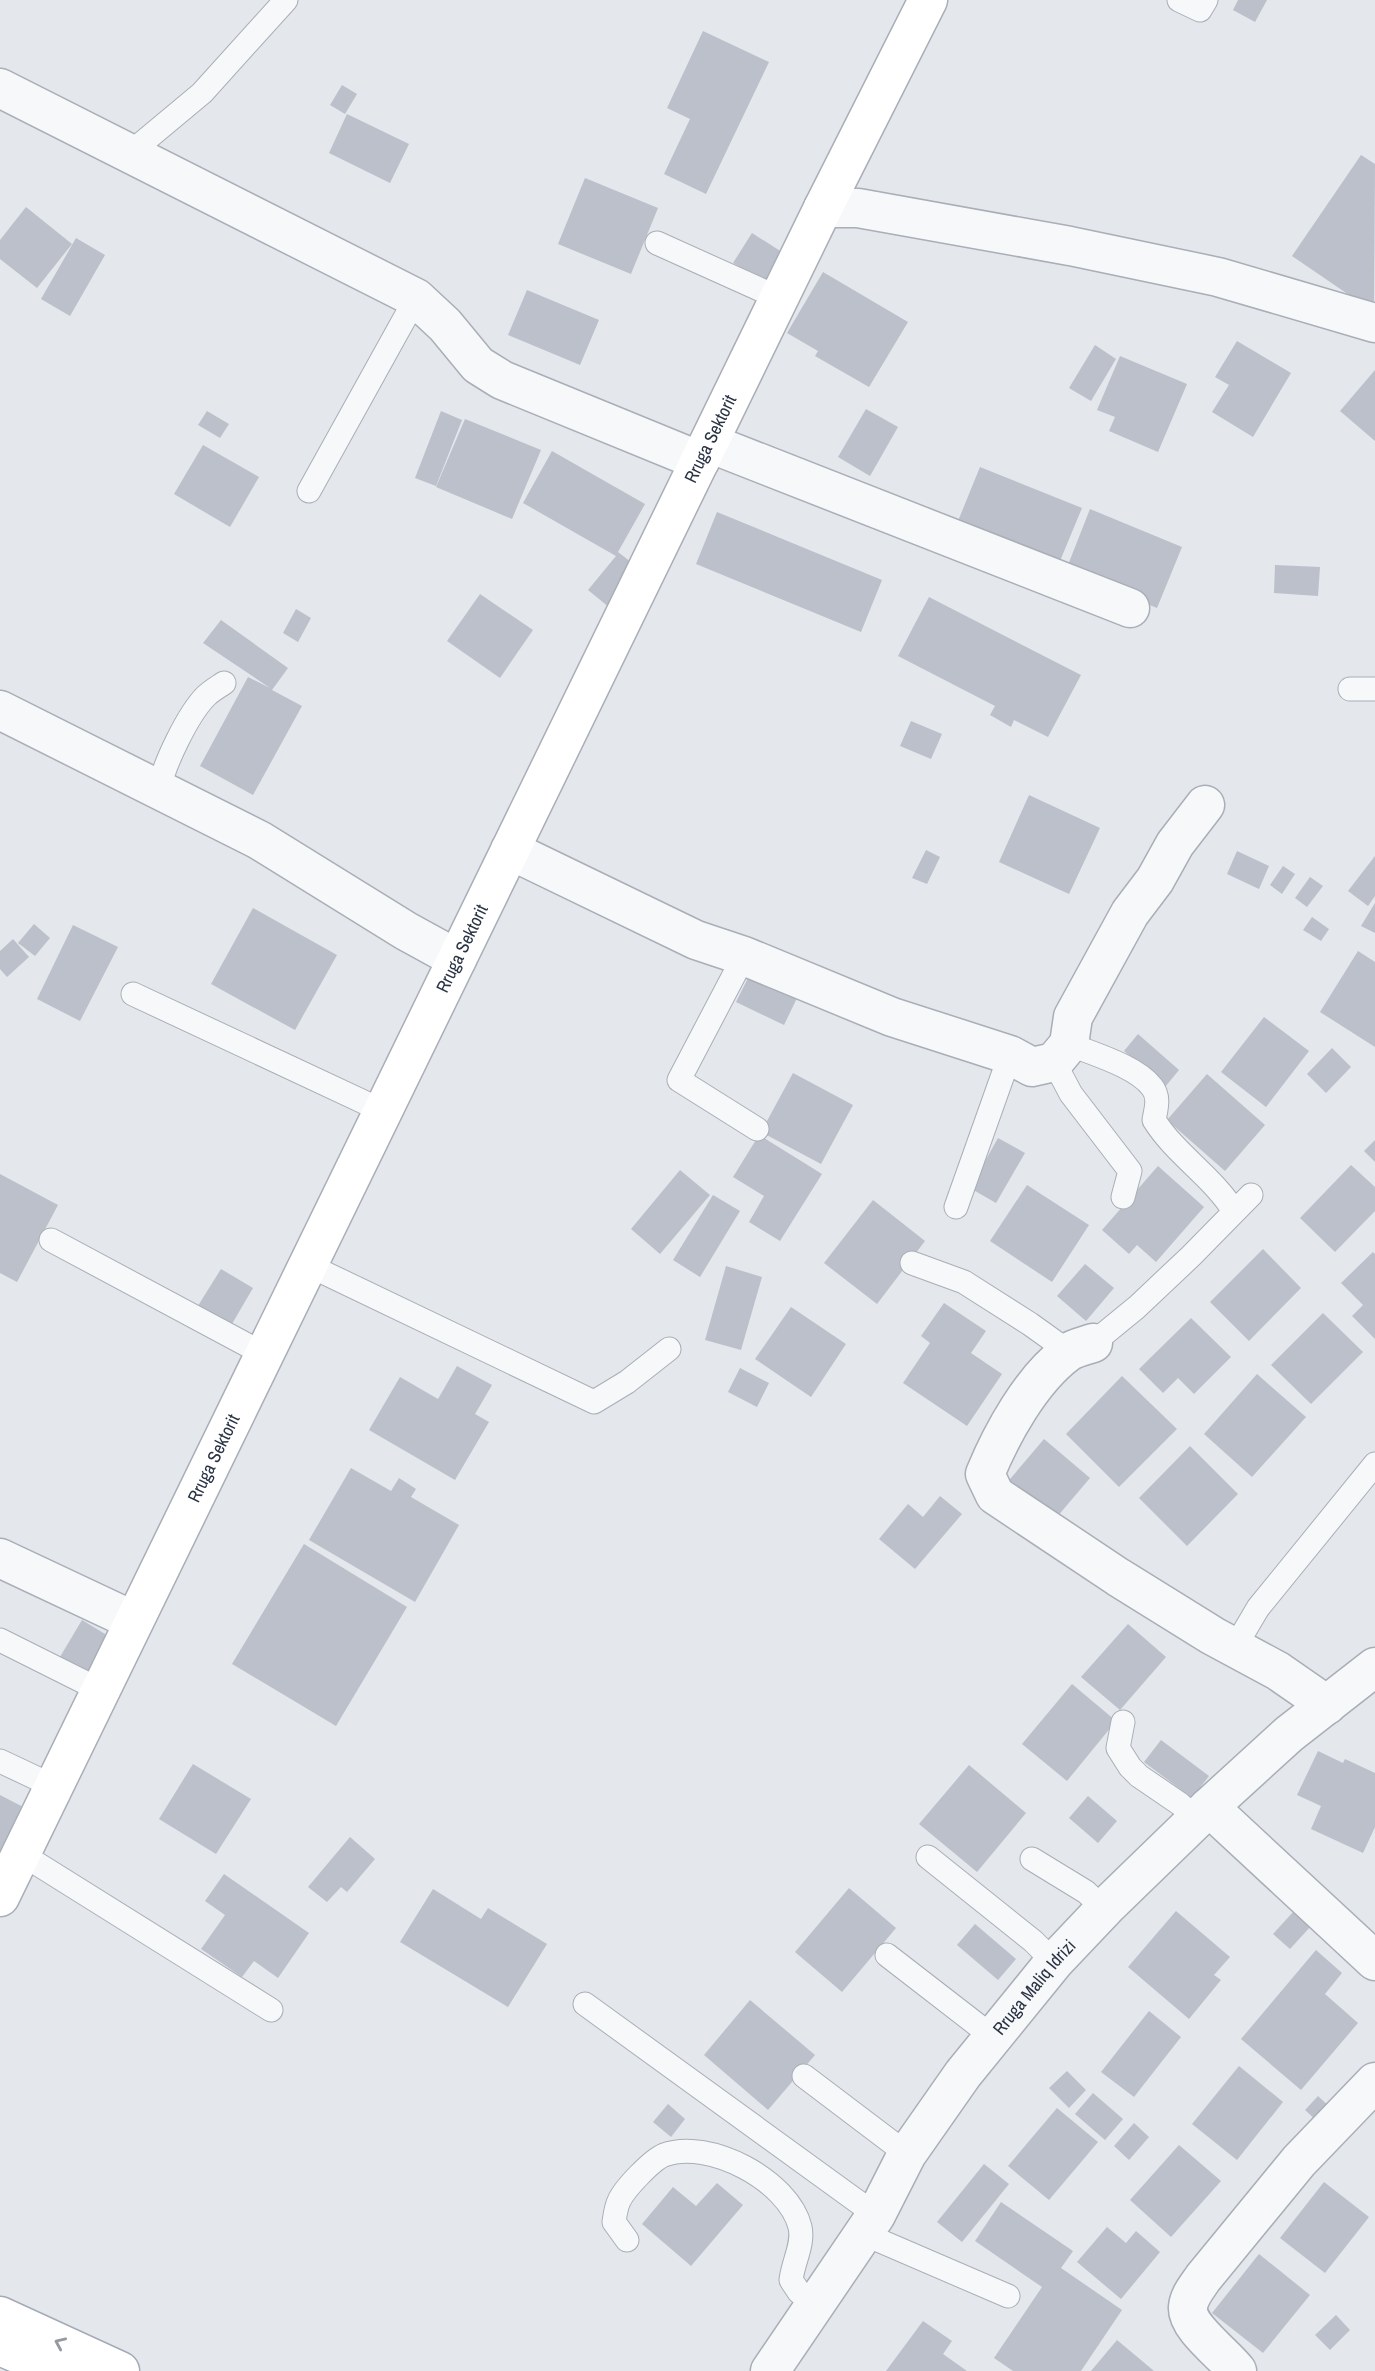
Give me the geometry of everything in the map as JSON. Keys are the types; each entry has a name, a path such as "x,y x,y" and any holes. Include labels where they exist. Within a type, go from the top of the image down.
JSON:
{"street":[{"name":"Rruga Sektorit","path":"0,1897 823,208 928,0"},
{"path":"0,88 416,298 445,325 478,365 502,380 1130,608"},
{"path":"823,208 858,208 1070,246 1218,277 1375,323"},
{"path":"0,710 259,840 406,931 457,959"},
{"path":"510,850 695,940 744,956 892,1017 1010,1055 1032,1067 1061,1053 1073,1017 1130,913 1155,880 1175,844 1205,805"},
{"path":"1081,1348 1046,1374 1022,1405 995,1451 985,1474 995,1496 1118,1577 1278,1671 1327,1705"},
{"path":"0,1558 134,1621"},
{"name":"Rruga Maliq Idrizi","path":"770,2371 870,2224 907,2154 963,2074 1054,1962 1104,1909 1203,1813 1289,1734 1375,1667"},
{"path":"1203,1813 1375,1961"},
{"path":"1237,2371 1191,2322 1187,2310 1190,2299 1203,2278 1299,2161 1375,2082"},
{"path":"0,2316 120,2371"},
{"path":"0,2346 58,2371"}],"lane":[{"path":"130,153 202,93 286,0"},
{"path":"1179,0 1200,10 1206,0"},
{"path":"657,243 779,298"},
{"path":"309,491 416,298"},
{"path":"159,789 163,770 197,706 207,694 224,683"},
{"path":"1350,689 1375,689"},
{"path":"744,956 679,1080 757,1129"},
{"path":"133,994 383,1111"},
{"path":"1123,1197 1130,1171 1071,1094 1061,1053 1112,1061 1153,1088 1158,1102 1154,1119 1161,1130 1178,1150 1206,1175 1234,1211"},
{"path":"957,1207 1010,1055"},
{"path":"912,1263 964,1282 1030,1324 1081,1348 1137,1307 1251,1195"},
{"path":"51,1240 264,1354"},
{"path":"308,1265 594,1402 626,1382 668,1349"},
{"path":"1234,1647 1258,1608 1375,1464"},
{"path":"0,1640 100,1690"},
{"path":"1123,1722 1118,1748 1130,1767 1180,1804 1203,1813"},
{"path":"0,1761 53,1786"},
{"path":"20,1853 271,2010"},
{"path":"928,1857 1033,1941 1054,1962"},
{"path":"1032,1858 1086,1892 1104,1909"},
{"path":"887,1955 992,2037"},
{"path":"585,2004 870,2224 1009,2296"},
{"path":"804,2076 907,2154"},
{"path":"627,2240 614,2222 619,2200 640,2174 663,2155 711,2153 755,2174 787,2200 796,2213 801,2230 800,2245 791,2280 799,2292 815,2304"}],"building":[{"path":"1238,0 1267,0 1255,22 1233,10"},
{"path":"703,31 769,62 706,194 664,174 690,119 667,108"},
{"path":"342,85 357,94 345,114 330,105"},
{"path":"347,114 409,144 390,183 329,153"},
{"path":"1361,155 1375,164 1374,312 1292,256"},
{"path":"585,178 658,208 631,274 558,244"},
{"path":"26,207 72,244 37,288 0,259 0,240"},
{"path":"752,233 785,254 767,284 733,263"},
{"path":"76,238 105,255 70,316 41,299"},
{"path":"823,272 908,322 869,387 815,356 818,351 787,333"},
{"path":"527,290 599,320 580,365 508,335"},
{"path":"1237,341 1291,373 1253,437 1212,412 1229,385 1215,377"},
{"path":"1095,345 1116,359 1091,401 1069,388"},
{"path":"1120,356 1187,384 1158,452 1109,431 1115,417 1097,410"},
{"path":"1375,370 1375,441 1340,411"},
{"path":"866,409 898,427 870,476 838,457"},
{"path":"207,411 229,424 220,438 198,425"},
{"path":"441,411 462,420 436,486 415,478"},
{"path":"465,419 541,450 512,519 436,487"},
{"path":"203,445 259,477 230,527 174,494"},
{"path":"552,451 645,504 618,552 641,570 610,608 588,590 616,556 523,503"},
{"path":"980,467 1082,508 1060,561 958,521"},
{"path":"1090,509 1182,547 1157,608 1066,570"},
{"path":"717,512 882,580 861,632 696,564"},
{"path":"1275,565 1320,567 1318,596 1274,593"},
{"path":"480,594 533,630 500,678 447,641"},
{"path":"929,597 1081,675 1048,737 1014,720 1011,727 990,715 995,706 898,656"},
{"path":"296,609 311,618 298,642 283,633"},
{"path":"221,620 288,668 272,690 302,706 253,795 200,766 248,677 270,688 203,643"},
{"path":"911,721 942,734 931,759 900,746"},
{"path":"1029,795 1100,828 1069,894 999,862"},
{"path":"926,850 940,857 927,884 912,878"},
{"path":"1237,851 1269,866 1259,889 1227,874"},
{"path":"1375,856 1375,896 1368,906 1348,891"},
{"path":"1283,866 1295,874 1282,894 1270,885"},
{"path":"1310,877 1323,886 1307,907 1295,898"},
{"path":"1375,903 1375,933 1361,926"},
{"path":"253,908 337,955 295,1030 211,984"},
{"path":"1312,917 1329,929 1321,941 1303,930"},
{"path":"34,924 50,938 35,956 18,943"},
{"path":"73,925 118,947 80,1021 37,999"},
{"path":"13,939 29,957 7,977 0,969 0,951"},
{"path":"1358,951 1375,962 1375,1047 1320,1012"},
{"path":"751,972 799,994 784,1025 736,1002"},
{"path":"1264,1017 1309,1051 1266,1107 1221,1072"},
{"path":"1138,1034 1179,1070 1165,1087 1124,1051"},
{"path":"1332,1048 1351,1067 1326,1093 1307,1074"},
{"path":"793,1073 853,1105 821,1164 761,1132"},
{"path":"1207,1074 1265,1125 1225,1171 1167,1120"},
{"path":"759,1135 822,1174 780,1241 749,1222 764,1196 733,1177"},
{"path":"998,1138 1025,1153 996,1203 970,1188"},
{"path":"1375,1140 1375,1162 1364,1151"},
{"path":"1351,1165 1375,1187 1375,1211 1335,1252 1300,1218"},
{"path":"1158,1166 1204,1207 1156,1262 1137,1245 1129,1254 1102,1230"},
{"path":"680,1170 710,1195 660,1254 631,1229"},
{"path":"0,1174 58,1205 17,1282 0,1273"},
{"path":"1027,1185 1089,1225 1052,1282 990,1241"},
{"path":"713,1195 740,1211 700,1277 673,1260"},
{"path":"873,1200 925,1241 877,1304 824,1263"},
{"path":"1263,1249 1301,1288 1249,1341 1210,1302"},
{"path":"1373,1252 1375,1339 1352,1316 1363,1305 1341,1283"},
{"path":"1085,1264 1114,1288 1086,1321 1057,1296"},
{"path":"726,1266 762,1277 741,1350 705,1340"},
{"path":"221,1269 253,1288 229,1329 196,1309"},
{"path":"944,1303 986,1331 971,1353 1002,1374 967,1426 903,1383 930,1343 921,1336"},
{"path":"791,1307 846,1344 811,1397 755,1359"},
{"path":"1323,1313 1363,1352 1311,1404 1271,1365"},
{"path":"1191,1318 1231,1357 1194,1394 1178,1378 1163,1393 1139,1369"},
{"path":"457,1366 492,1385 475,1414 489,1422 455,1480 369,1430 400,1377 438,1399"},
{"path":"740,1368 769,1383 757,1407 728,1392"},
{"path":"1257,1374 1306,1417 1252,1477 1204,1434"},
{"path":"1122,1376 1177,1429 1119,1487 1066,1434"},
{"path":"1044,1439 1090,1478 1051,1524 1005,1485"},
{"path":"1190,1446 1238,1494 1187,1546 1139,1498"},
{"path":"351,1468 391,1491 399,1478 416,1489 411,1497 459,1525 415,1602 309,1540"},
{"path":"940,1496 962,1514 915,1569 879,1539 908,1504 923,1517"},
{"path":"304,1544 407,1607 336,1726 232,1664"},
{"path":"82,1620 110,1637 84,1679 57,1662"},
{"path":"1128,1624 1166,1657 1120,1710 1081,1677"},
{"path":"1072,1684 1116,1721 1067,1781 1022,1744"},
{"path":"1161,1740 1209,1776 1192,1798 1144,1762"},
{"path":"1318,1751 1343,1763 1345,1759 1375,1773 1375,1827 1363,1853 1311,1829 1321,1806 1297,1795"},
{"path":"193,1764 251,1799 216,1854 159,1819"},
{"path":"969,1765 1026,1813 977,1872 919,1824"},
{"path":"0,1795 27,1809 0,1853"},
{"path":"1088,1796 1117,1821 1098,1843 1069,1818"},
{"path":"350,1837 375,1859 347,1892 341,1887 327,1902 308,1887"},
{"path":"224,1874 309,1933 278,1978 254,1961 242,1977 201,1949 225,1915 205,1901"},
{"path":"849,1888 896,1928 842,1992 795,1952"},
{"path":"433,1889 481,1919 488,1908 547,1944 508,2007 400,1942"},
{"path":"1176,1911 1230,1957 1214,1975 1221,1980 1189,2019 1128,1967"},
{"path":"1294,1911 1311,1926 1290,1949 1273,1934"},
{"path":"975,1924 1016,1959 998,1980 957,1945"},
{"path":"1316,1950 1342,1973 1325,1994 1358,2023 1301,2090 1241,2039"},
{"path":"750,2000 815,2055 768,2110 704,2055"},
{"path":"1149,2011 1181,2037 1134,2097 1101,2072"},
{"path":"1239,2066 1283,2102 1237,2160 1192,2124"},
{"path":"1067,2071 1086,2090 1069,2108 1049,2088"},
{"path":"1093,2093 1123,2119 1105,2140 1075,2114"},
{"path":"1318,2096 1332,2109 1319,2123 1305,2110"},
{"path":"668,2104 685,2119 671,2137 653,2122"},
{"path":"1057,2108 1098,2142 1049,2200 1008,2166"},
{"path":"1134,2123 1149,2137 1129,2160 1114,2146"},
{"path":"1179,2145 1221,2181 1171,2237 1130,2200"},
{"path":"984,2164 1009,2184 962,2242 937,2222"},
{"path":"1324,2182 1369,2217 1325,2273 1280,2238"},
{"path":"717,2183 743,2205 691,2266 642,2224 673,2187 696,2206"},
{"path":"1001,2202 1073,2251 1061,2268 1122,2310 1081,2371 1013,2371 994,2358 1042,2287 975,2241"},
{"path":"1107,2227 1126,2243 1136,2231 1160,2252 1121,2299 1077,2262"},
{"path":"1259,2254 1310,2295 1263,2353 1212,2313"},
{"path":"1336,2315 1350,2330 1330,2350 1315,2335"},
{"path":"923,2321 952,2341 943,2354 967,2371 886,2371"},
{"path":"1117,2340 1154,2371 1091,2371"}]}
